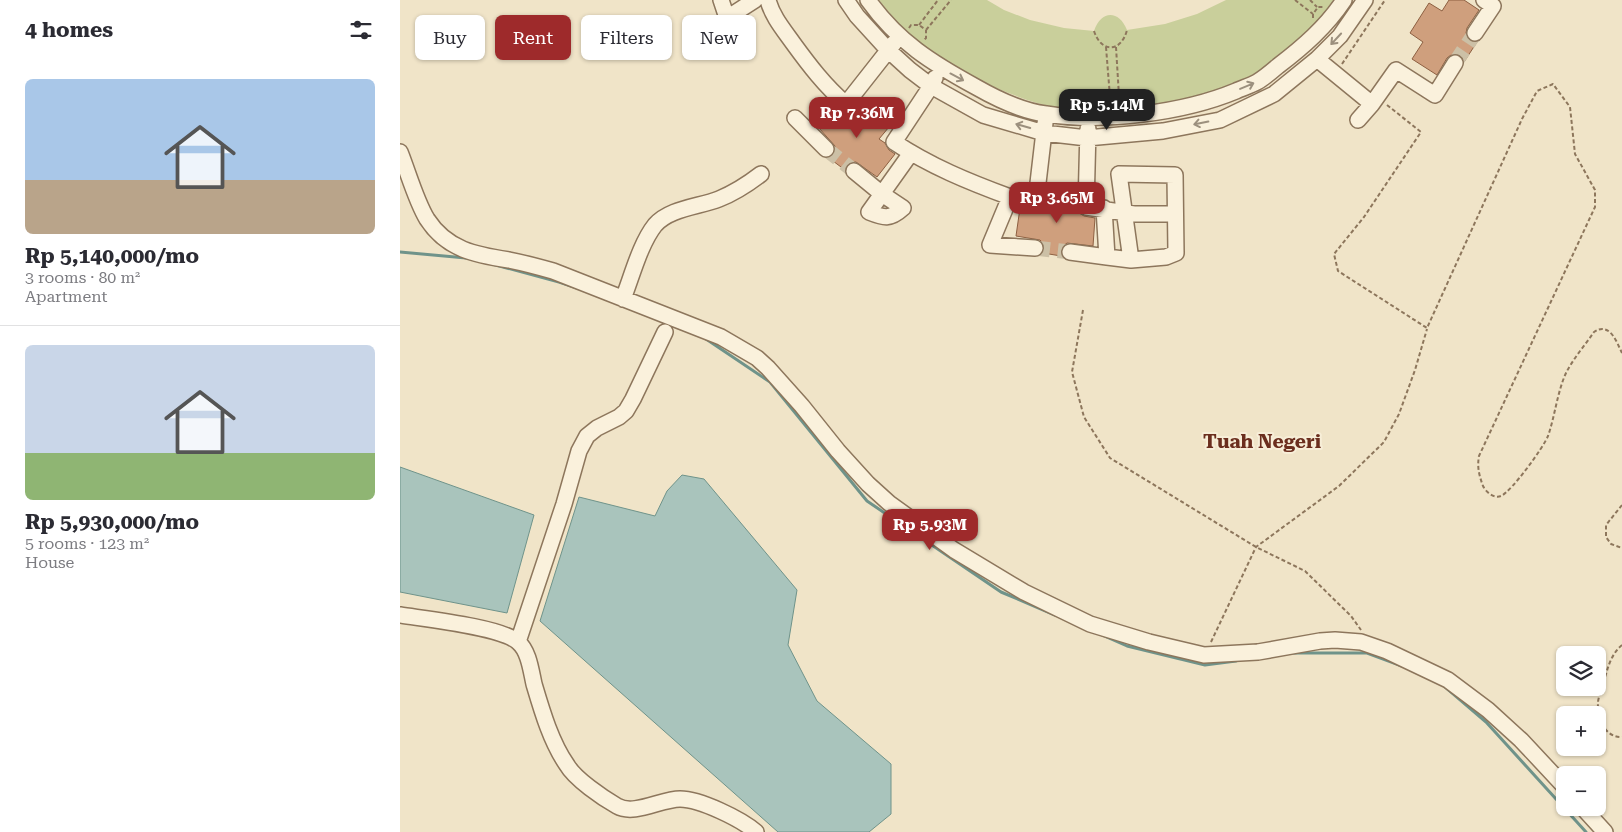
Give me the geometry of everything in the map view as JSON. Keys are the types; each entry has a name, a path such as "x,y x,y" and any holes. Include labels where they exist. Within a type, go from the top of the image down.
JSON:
{"street":[{"path":"721,0 726,15"},
{"path":"732,15 755,0"},
{"path":"768,0 771,12 812,69 828,88 846,104 900,36"},
{"path":"846,0 857,16 888,50 931,86 983,114 1044,133 1087,138 1163,131 1220,120 1274,94 1317,59 1340,36 1361,6 1344,1 1324,27 1256,83 1215,100 1174,109 1131,115 1088,117 1045,114 1000,100 940,68 916,50 886,23 868,0"},
{"path":"1475,33 1493,6 1484,0"},
{"path":"1317,59 1374,100"},
{"path":"1358,120 1396,70 1435,95 1456,63"},
{"path":"940,68 931,86 894,142 937,168 1010,197 1036,200 1045,114"},
{"path":"1088,117 1086,207 1104,208 1134,214 1174,214"},
{"path":"795,118 826,149"},
{"path":"400,152 403,171 427,219 438,233 452,244 464,251 479,256 554,271 722,337 757,358 783,384 868,484 889,503 954,550 1024,592 1090,624 1149,642 1204,655 1258,652 1336,640 1348,640 1387,651 1448,680 1488,710 1521,740 1556,777"},
{"path":"854,171 882,194 912,154"},
{"path":"623,299 646,239 656,225 673,213 717,200 730,194 761,174"},
{"path":"1070,252 1131,260 1166,258 1176,253 1175,175 1119,174 1131,260"},
{"path":"1010,197 990,244 1035,248"},
{"path":"1104,208 1107,256"},
{"path":"518,642 564,504 579,450 587,436 626,411 634,399 665,332"},
{"path":"400,615 478,628 509,637 518,642 527,657 540,704 566,765 582,781 618,807 638,808 681,799 719,811 738,820 756,832"},
{"path":"1590,816 1605,832"}],"path":[{"path":"919,25 938,0"},
{"path":"926,30 951,0"},
{"path":"1295,0 1313,14"},
{"path":"1310,0 1318,7"},
{"path":"1340,68 1385,0"},
{"path":"1094,31 1098,41 1106,47 1116,46 1124,40 1127,30"},
{"path":"1116,46 1119,96"},
{"path":"1106,47 1110,96"},
{"path":"1204,655 1256,547 1339,486 1384,442 1399,414 1415,370 1427,328 1522,119 1537,91 1553,84 1570,107 1575,154 1595,190 1595,207 1479,456 1479,476 1484,489 1492,496 1499,497 1507,492 1537,455 1547,437 1567,372 1594,332 1598,329 1609,331 1614,336 1622,354"},
{"path":"1374,100 1421,132 1364,217 1334,254 1338,271 1427,328"},
{"path":"1083,310 1072,372 1084,417 1110,458 1256,547 1305,571 1351,616 1373,647"},
{"path":"1622,505 1606,525 1606,537 1611,544 1622,548"},
{"path":"1622,645 1610,660 1598,703 1600,719 1606,730 1616,737 1622,737"}],"green space":[{"path":"879,0 987,0 1004,10 1030,20 1064,28 1094,31 1097,24 1105,16 1115,16 1124,23 1127,30 1165,24 1197,14 1226,0 1334,0 1293,47 1266,67 1243,80 1180,100 1127,109 1090,110 1054,107 1037,103 1016,96 958,70 922,47 899,25"}],"water":[{"path":"400,467 534,515 507,613 400,592"},
{"path":"682,475 704,479 797,590 788,645 817,701 891,764 891,814 869,832 778,832 540,621 579,497 655,516 667,491"}],"building":[{"path":"1449,0 1464,0 1479,10 1467,28 1466,33 1469,40 1477,42 1464,62 1460,55 1451,55 1447,58 1437,75 1412,59 1423,42 1410,33 1429,3 1442,11"},
{"path":"861,104 889,127 879,139 895,154 877,177 856,162 851,162 845,170 829,158 835,152 835,146 818,127 834,106 851,117"},
{"path":"1046,191 1077,196 1076,211 1084,216 1095,218 1093,246 1067,243 1062,247 1061,256 1043,253 1044,244 1040,240 1016,236 1020,208 1040,208 1045,202"}],"waterway":[{"path":"400,252 466,258"},
{"path":"492,264 577,288"},
{"path":"706,339 770,382 867,501 1001,592 1055,615"},
{"path":"1102,635 1127,646 1205,665 1236,661"},
{"path":"1294,653 1367,653 1402,666"},
{"path":"1444,686 1486,722 1586,832"}],"tunnel":[{"path":"1455,63 1475,33"},
{"path":"826,149 854,171"},
{"path":"1035,248 1070,252"}],"district":[{"name":"Tuah Negeri","path":"1262,441"}]}
